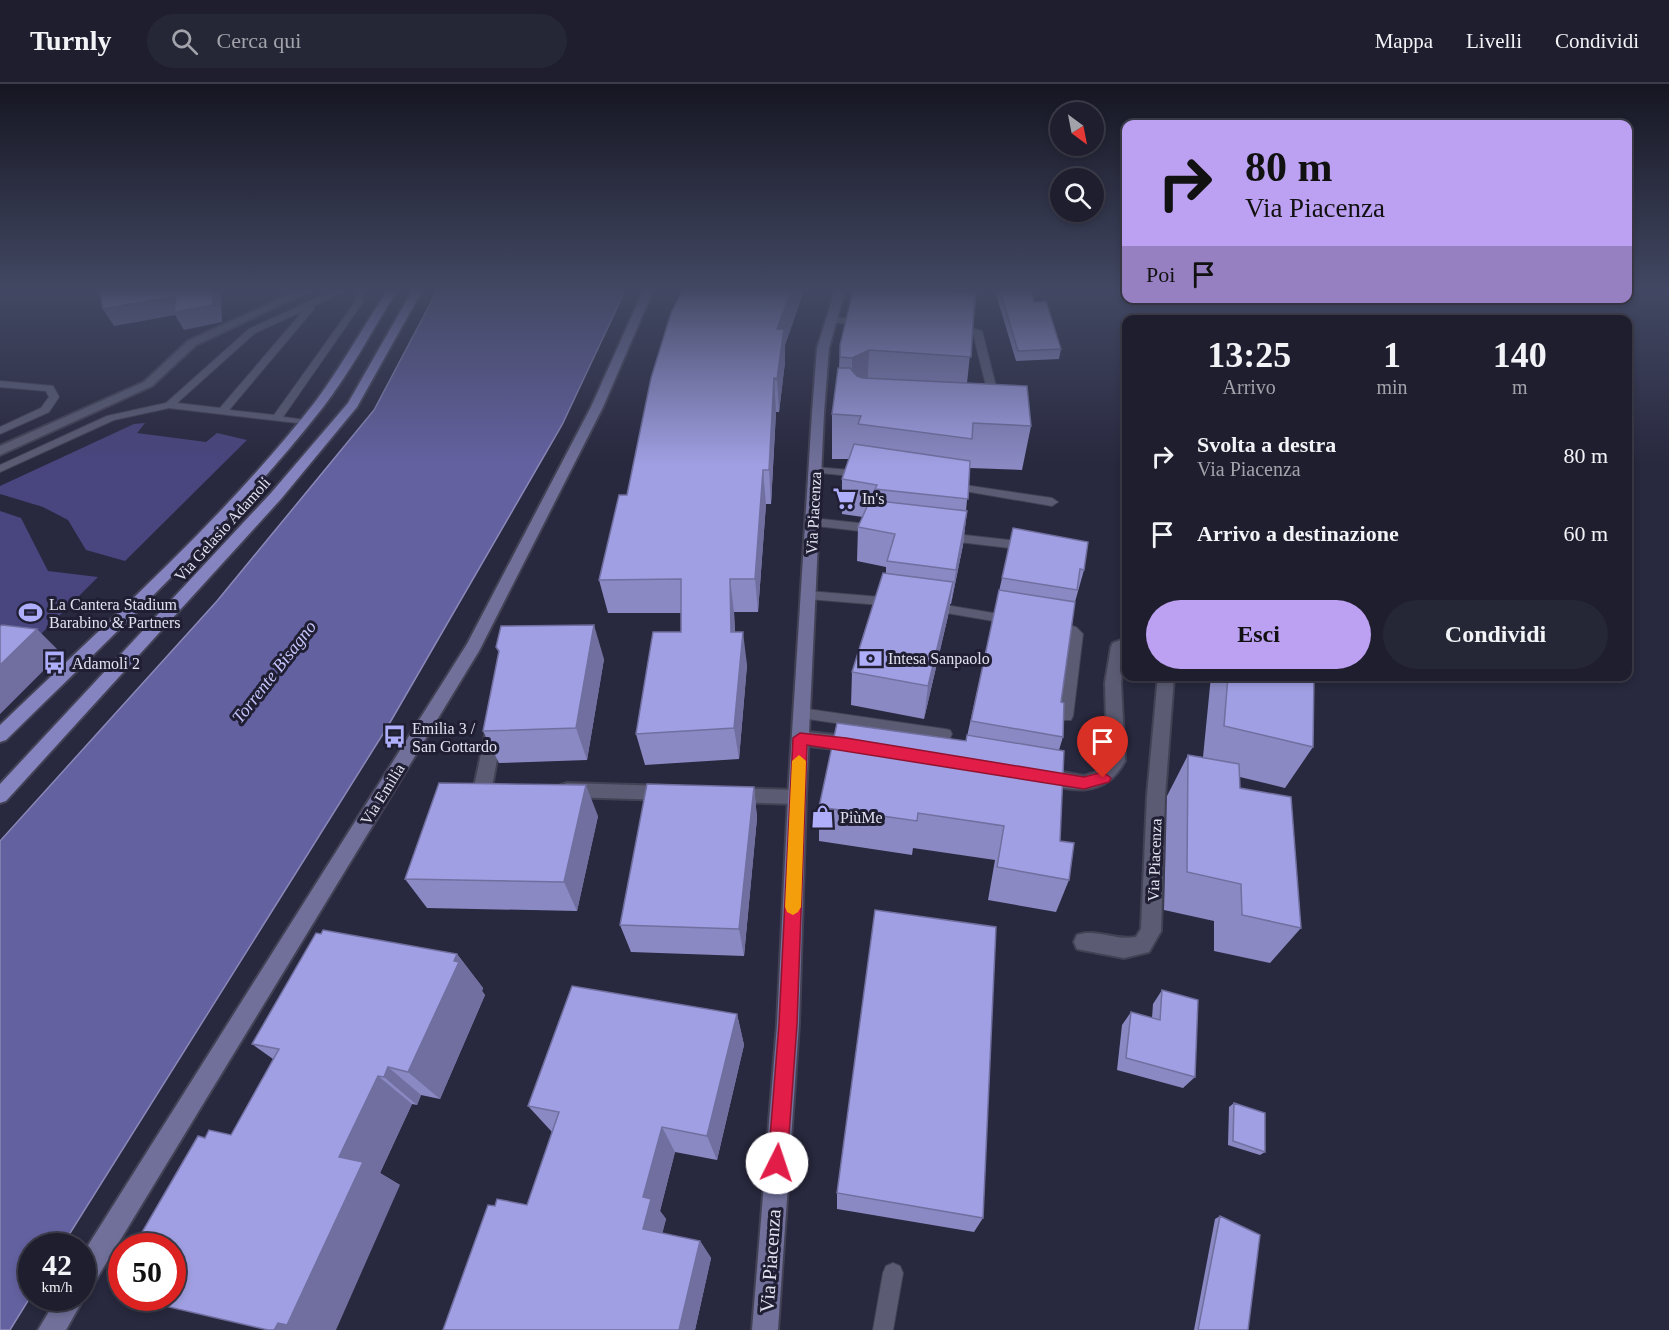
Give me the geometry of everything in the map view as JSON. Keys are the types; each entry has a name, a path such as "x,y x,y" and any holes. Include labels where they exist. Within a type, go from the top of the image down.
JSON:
{"main road":[{"name":"Via Gelasio Adamoli","path":"0,735 154,586 246,491 320,403 355,349"},
{"name":"Via Gelasio Adamoli","path":"0,796 276,496 346,412 383,349"},
{"name":"Via Emilia","path":"96,1256 473,647 597,407 622,349"},
{"name":"Via Piacenza","path":"765,1330 788,1024 801,713 815,470 824,405 823,349"},
{"path":"51,1330 63,1311"}],"street":[{"path":"1,450 148,384 186,349"},
{"path":"1028,773 1084,783 1103,778 1116,761 1113,683 1119,647 1122,646"},
{"name":"Via Piacenza","path":"1084,942 1124,949 1142,945 1151,931 1156,796 1166,681"},
{"path":"483,787 498,707"},
{"path":"800,738 869,747"},
{"path":"555,789 685,794"},
{"path":"709,794 797,797"}],"lane":[{"path":"169,405 232,349"},
{"path":"222,412 275,349"},
{"path":"276,419 326,349"},
{"path":"982,349 998,414"},
{"path":"0,384 50,388 54,397 45,410 0,432"},
{"path":"0,469 111,418 169,405 302,422"},
{"path":"815,470 873,476"},
{"path":"938,484 1052,501"},
{"path":"812,522 889,530"},
{"path":"933,535 1037,547"},
{"path":"808,595 913,604 1072,630 1077,634 1066,716"},
{"path":"801,713 945,734"},
{"path":"883,1330 893,1273"}],"shaded area":[{"path":"145,423 137,433 206,442 217,433 247,440 125,561 86,550 68,520 43,507 0,494 0,486 134,424"},
{"name":"La Cantera Stadium Barabino & Partners","path":"0,511 21,518 48,571 98,577 27,648 61,653 0,714"}],"water":[{"name":"Torrente Bisagno","path":"406,349 598,349 562,425 388,726 70,1233 18,1233 18,1311 22,1311 10,1330 0,1330 0,841 217,601 374,410"}],"building":[{"path":"660,349 781,349 777,379 774,378 769,470 763,470 755,579 730,579 731,632 743,632 734,728 636,734 653,632 681,632 681,579 599,580 619,495 627,495 651,378"},
{"path":"840,349 971,349 971,357 869,350 852,358 840,357"},
{"path":"1017,349 1058,349 1018,351"},
{"path":"838,368 850,368 857,376 863,378 1027,386 1031,426 973,423 972,439 858,424 861,416 832,414"},
{"path":"854,444 970,461 968,499 875,489 877,485 842,479"},
{"path":"870,500 967,511 956,570 887,561 895,534 858,527"},
{"path":"1013,528 1088,542 1084,570 1080,569 1077,590 1002,578"},
{"path":"883,573 953,582 928,686 852,672"},
{"path":"999,590 1075,602 1061,702 1064,703 1063,737 971,721"},
{"path":"594,625 576,728 483,731 499,651 496,647 501,626"},
{"path":"0,626 37,629 0,665"},
{"path":"1228,681 1314,681 1313,747 1224,726"},
{"path":"837,723 966,741 967,735 1064,751 1060,841 1074,843 1069,880 997,867 1004,826 918,813 917,821 819,807"},
{"path":"1188,755 1239,764 1240,788 1291,797 1301,928 1242,915 1241,884 1187,872"},
{"path":"439,783 586,785 564,882 405,879"},
{"path":"647,784 754,787 739,929 620,925"},
{"path":"875,910 996,927 983,1218 837,1193"},
{"path":"323,930 457,954 454,961 459,962 408,1072 388,1067 384,1077 378,1076 339,1157 363,1162 287,1325 278,1323 274,1330 268,1330 186,1311 186,1233 142,1233 198,1136 205,1138 209,1130 231,1135 279,1049 252,1044 316,933 321,934"},
{"path":"572,986 737,1014 707,1136 662,1127 643,1197 651,1199 643,1229 700,1241 679,1330 443,1330 488,1205 495,1206 497,1199 527,1205 559,1112 528,1106"},
{"path":"1162,990 1198,1000 1195,1077 1126,1058 1131,1012 1160,1020"},
{"path":"1234,1103 1265,1113 1265,1152 1233,1141"},
{"path":"1220,1216 1260,1235 1248,1330 1198,1330"}],"slow traffic":[{"path":"793,907 799,761"}],"place":[{"name":"In's","path":"844,498"},
{"name":"La Cantera Stadium Barabino & Partners","path":"31,613"},
{"name":"Intesa Sanpaolo","path":"870,658"},
{"name":"Adamoli 2","path":"54,663"},
{"name":"Emilia 3 / San Gottardo","path":"394,737"},
{"name":"PiùMe","path":"822,817"}],"route":[{"path":"777,1163 788,1024 800,738 846,743 1084,783 1103,778"}]}
